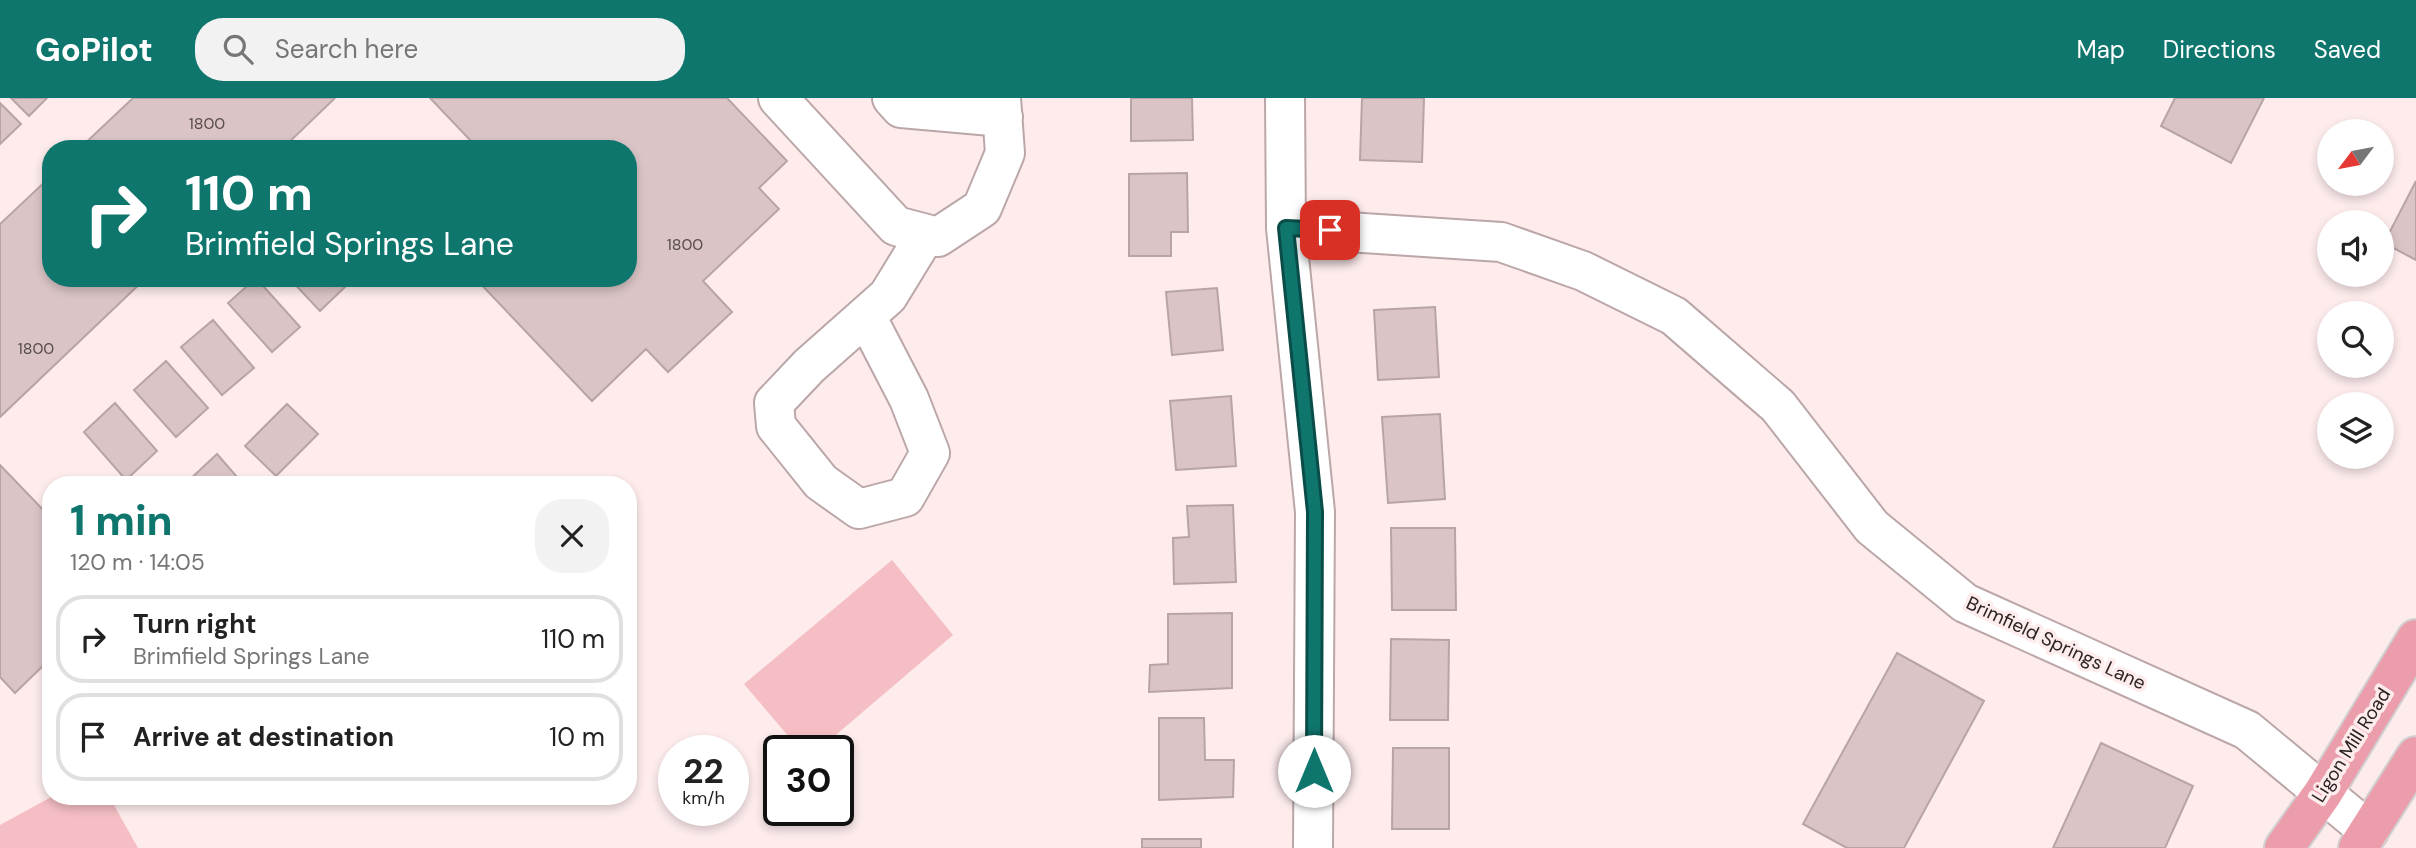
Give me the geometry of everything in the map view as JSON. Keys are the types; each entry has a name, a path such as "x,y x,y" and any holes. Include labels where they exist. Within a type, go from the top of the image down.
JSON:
{"main road":[{"name":"Ligon Mill Road","path":"2284,848 2323,793 2416,639"},
{"path":"2363,840 2416,756"}],"street":[{"path":"778,98 896,226 938,237 982,208 1004,153 1002,108 901,108 892,98"},
{"path":"1285,98 1286,228 1315,512 1313,848"},
{"name":"Brimfield Springs Lane","path":"1286,228 1502,242 1583,271 1674,316 1778,406 1872,527 1965,603 2247,730 2323,793 2363,840"},
{"path":"866,316 909,399 930,453 905,496 859,509 821,482 776,426 774,403 809,366 888,296 926,234"}],"shaded area":[{"path":"892,560 953,635 836,735 787,735 744,684"},
{"path":"42,802 42,805 114,805 138,848 0,848 0,825"}],"building":[{"path":"11,98 47,98 29,116"},
{"path":"133,98 335,98 291,140 89,140"},
{"path":"430,98 727,98 787,161 759,188 779,209 703,281 732,312 668,372 646,349 592,401 484,287 637,287 637,140 470,140"},
{"path":"1131,98 1192,98 1193,140 1131,141"},
{"path":"1362,98 1424,98 1422,162 1360,160"},
{"path":"2175,98 2264,98 2231,163 2161,126"},
{"path":"0,103 21,124 0,144"},
{"path":"1187,173 1188,232 1171,232 1171,256 1129,256 1129,174"},
{"path":"2416,181 2416,260 2394,248 2394,224"},
{"path":"42,184 42,287 137,287 0,417 0,224"},
{"path":"246,287 264,287 300,327 272,352 228,303"},
{"path":"297,287 345,287 320,311"},
{"path":"1217,288 1223,350 1172,355 1166,292"},
{"path":"1435,307 1439,377 1378,380 1374,310"},
{"path":"213,320 254,368 222,395 181,347"},
{"path":"166,361 208,408 176,437 134,390"},
{"path":"1231,396 1236,466 1176,470 1170,401"},
{"path":"115,403 157,451 130,476 122,476 84,432"},
{"path":"287,404 318,434 276,476 245,446"},
{"path":"1440,414 1445,499 1388,503 1382,417"},
{"path":"217,454 236,476 193,476"},
{"path":"0,465 42,509 42,667 15,693 0,677"},
{"path":"1233,505 1236,582 1174,584 1173,538 1189,537 1187,506"},
{"path":"1391,528 1455,528 1456,610 1392,610"},
{"path":"1232,613 1232,688 1149,692 1150,665 1168,664 1168,614"},
{"path":"1391,639 1449,640 1448,720 1390,720"},
{"path":"1897,653 1984,701 1904,848 1847,848 1803,824"},
{"path":"1159,718 1204,718 1205,760 1234,760 1233,797 1159,800"},
{"path":"2101,743 2193,786 2165,848 2053,848"},
{"path":"1393,748 1449,748 1449,829 1392,829"},
{"path":"1142,839 1201,839 1201,848 1142,848"}],"route":[{"path":"1314,771 1315,512 1286,228 1330,230"}]}
